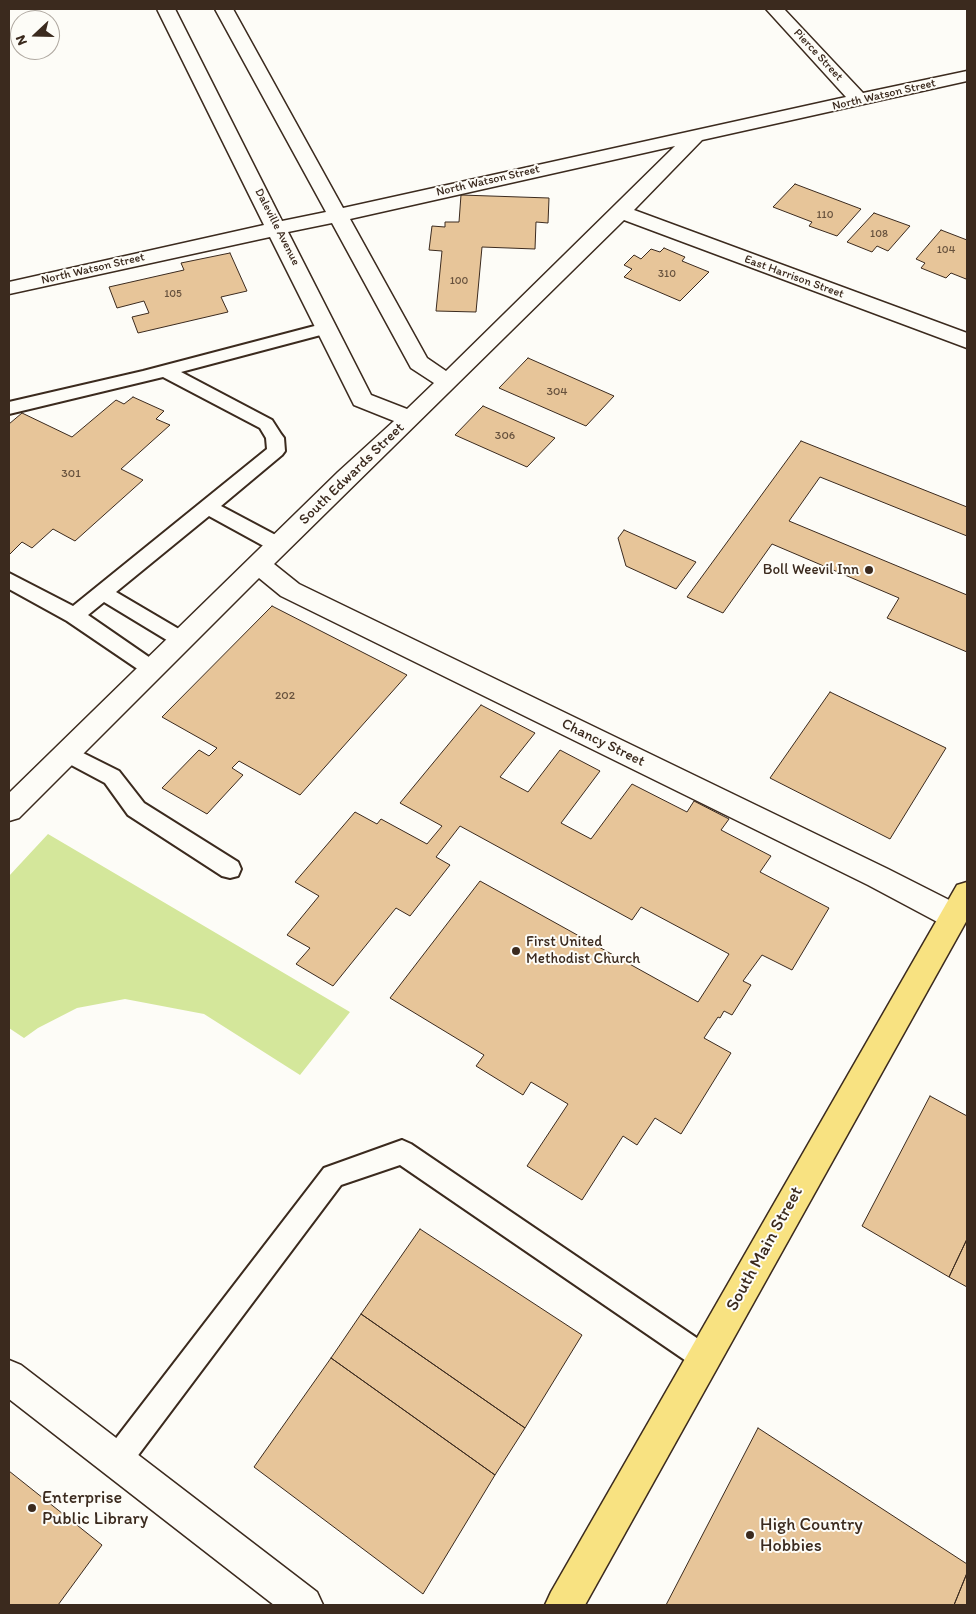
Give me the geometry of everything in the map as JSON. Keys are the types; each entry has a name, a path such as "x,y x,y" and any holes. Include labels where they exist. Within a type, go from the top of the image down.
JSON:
{"main road":[{"name":"South Main Street","path":"564,1605 960,905"}],"street":[{"name":"Daleville Avenue","path":"166,9 278,228 362,400 410,419"},
{"path":"224,9 419,363 448,382"},
{"name":"Pierce Street","path":"775,9 860,101"},
{"name":"North Watson Street","path":"9,288 967,76"},
{"name":"South Edwards Street","path":"9,810 258,564 448,382 695,137"},
{"name":"East Harrison Street","path":"621,212 967,341"},
{"name":"Chancy Street","path":"258,564 290,590 870,873 960,905"},
{"path":"9,1377 304,1605"}],"lane":[{"path":"9,408 165,371 326,328"},
{"path":"74,616 276,451 275,438 266,424 165,371"},
{"path":"208,507 278,545"},
{"path":"9,580 74,616 152,669"},
{"path":"103,593 182,640"},
{"path":"67,753 112,777 136,809 230,869"},
{"path":"117,1460 333,1176 402,1152 704,1358"}],"green space":[{"path":"48,834 350,1012 300,1075 204,1014 125,999 77,1008 38,1028 24,1038 9,1028 9,876"}],"building":[{"path":"795,184 861,209 837,236 809,226 812,222 773,207"},
{"path":"461,195 549,198 548,223 536,222 535,249 482,247 476,312 436,311 442,251 429,250 432,226 445,227 445,222 459,222"},
{"path":"874,213 910,226 888,251 877,246 872,252 847,242"},
{"path":"941,230 967,240 966,279 951,273 946,278 921,268 925,263 916,259"},
{"path":"664,248 685,257 682,261 709,272 680,301 624,277 632,269 624,265 634,255 641,259 651,249 660,252"},
{"path":"230,253 247,291 221,297 228,312 138,333 132,317 149,313 144,301 117,308 109,287 184,270 181,263"},
{"path":"528,358 614,396 586,426 499,388"},
{"path":"133,397 164,411 156,419 170,425 121,469 143,480 75,541 53,529 32,548 22,542 9,555 9,424 22,413 72,437 116,400 124,404"},
{"path":"483,406 555,438 527,467 455,435"},
{"name":"Boll Weevil Inn","path":"801,441 967,507 967,536 820,477 789,521 967,595 967,652 887,618 899,598 772,544 723,613 687,597"},
{"path":"624,530 696,562 676,589 626,566 618,538"},
{"path":"272,606 407,675 300,795 239,761 232,768 243,775 207,814 162,788 199,750 209,756 217,748 162,717"},
{"path":"830,692 946,748 890,839 770,778"},
{"name":"First United Methodist Church","path":"481,705 535,733 500,777 528,792 560,750 600,771 561,823 591,839 632,784 687,812 694,801 729,819 721,830 771,856 760,872 829,908 792,970 762,955 743,981 751,985 732,1015 724,1011 704,1038 731,1053 681,1134 655,1118 637,1145 623,1136 582,1200 527,1166 568,1104 531,1082 523,1095 476,1066 484,1055 390,998 480,881 698,1002 729,954 641,907 632,920 460,826 436,857 450,865 410,916 396,908 333,986 296,964 310,948 287,935 319,896 295,882 355,812 377,824 381,819 427,844 442,826 400,803"},
{"path":"930,1096 967,1116 967,1239 949,1277 862,1226"},
{"path":"420,1229 582,1335 525,1428 361,1314"},
{"path":"967,1239 967,1287 949,1277"},
{"path":"361,1314 525,1428 495,1475 331,1358"},
{"path":"331,1358 495,1475 423,1594 254,1467"},
{"path":"758,1428 967,1564 967,1573 954,1605 666,1605"},
{"name":"Enterprise Public Library","path":"9,1471 102,1545 58,1605 9,1605"},
{"path":"967,1573 967,1605 954,1605"}],"place":[{"name":"Boll Weevil Inn","path":"869,570"},
{"name":"First United Methodist Church","path":"516,951"},
{"name":"Enterprise Public Library","path":"32,1508"},
{"name":"High Country Hobbies","path":"750,1535"}]}
